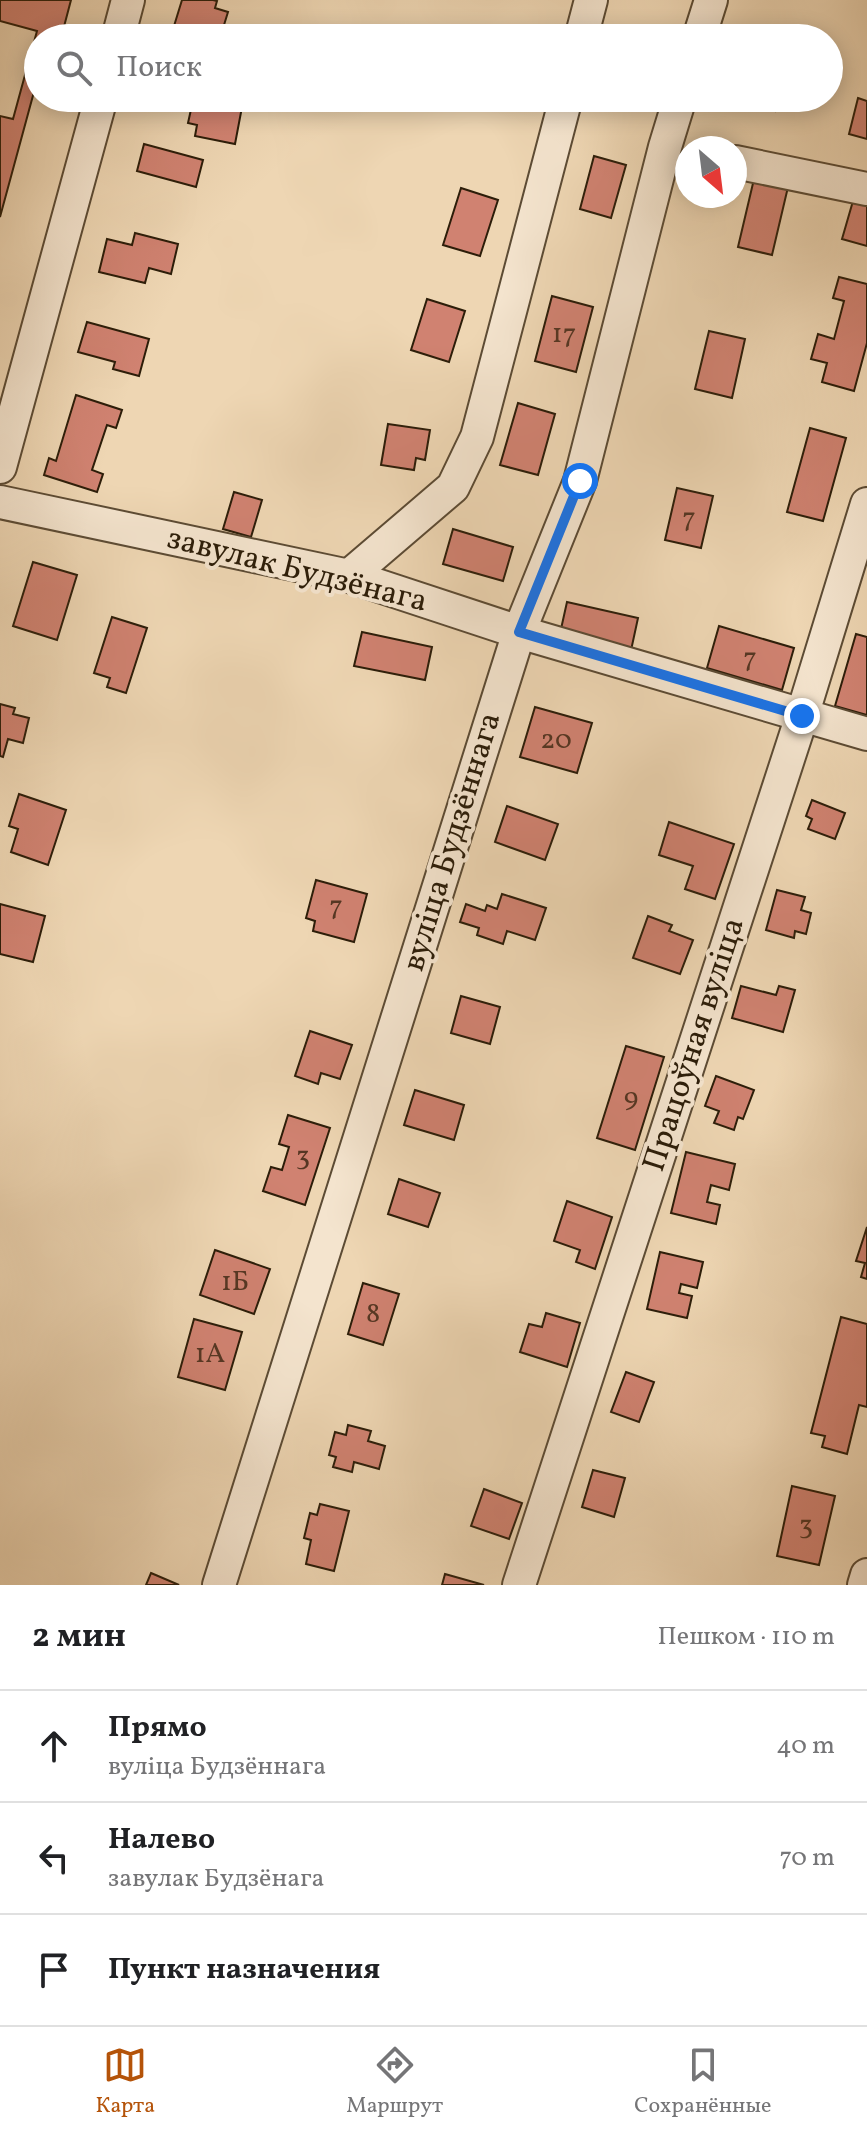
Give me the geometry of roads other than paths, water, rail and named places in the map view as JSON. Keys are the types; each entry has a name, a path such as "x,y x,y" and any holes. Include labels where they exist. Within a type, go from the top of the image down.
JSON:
{"street":[{"path":"122,24 128,0"},
{"path":"585,24 591,0"},
{"path":"703,24 711,0"},
{"path":"0,467 97,112"},
{"path":"349,576 453,487 477,437 562,112"},
{"name":"вуліца Будзённага","path":"677,136 679,112"},
{"name":"вуліца Будзённага","path":"219,1585 519,632 580,481 675,153"},
{"path":"747,164 867,189"},
{"name":"завулак Будзёнага","path":"0,502 349,576 519,632 867,734"},
{"name":"Працоўная вуліца","path":"519,1585 802,716 867,504"},
{"path":"864,1585 867,1575"}]}
